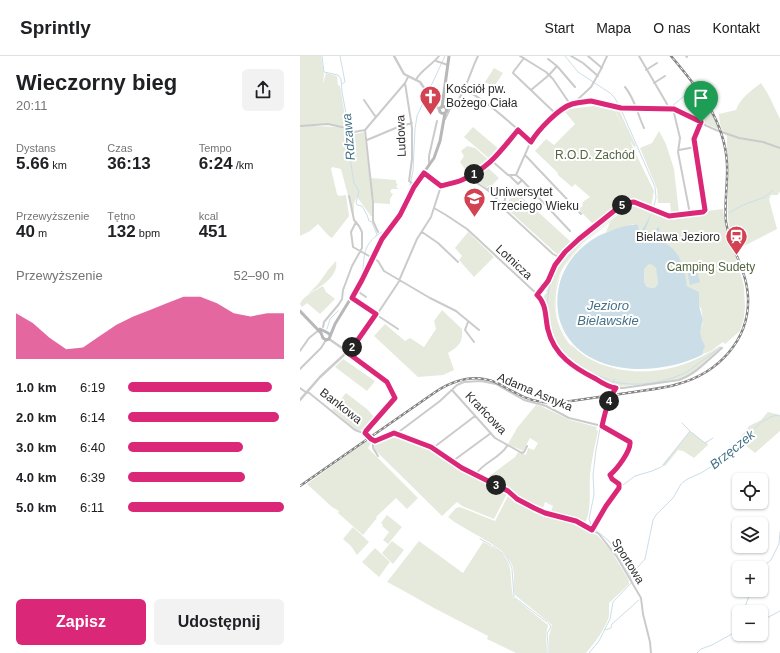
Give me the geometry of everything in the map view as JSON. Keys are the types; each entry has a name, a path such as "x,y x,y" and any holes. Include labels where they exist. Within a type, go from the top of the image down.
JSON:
{"main road":[{"path":"300,308 301,312 327,335 352,298 382,239 400,215 413,184 429,167 439,147 444,122 444,100 450,56"}],"street":[{"path":"394,56 404,74 421,83 436,106 444,110"},
{"path":"416,80 418,75 439,56"},
{"path":"444,110 452,106 464,89 478,56"},
{"path":"520,56 549,75 572,104"},
{"path":"571,56 583,62 598,76"},
{"path":"588,56 602,68"},
{"path":"581,100 598,76 607,56"},
{"path":"638,56 667,104 668,109"},
{"path":"524,58 513,72 556,114"},
{"path":"548,59 557,66 575,86"},
{"path":"436,60 448,65"},
{"path":"646,70 657,63"},
{"path":"531,90 557,66"},
{"path":"654,83 665,76"},
{"path":"300,126 328,124 349,128 354,133 365,130 375,116 405,83 408,77"},
{"name":"Ludowa","path":"405,83 412,123 412,159 409,181 413,184"},
{"path":"625,87 634,101 637,114 644,128"},
{"path":"464,89 490,105 531,142"},
{"path":"585,94 589,100"},
{"path":"364,100 375,116"},
{"path":"516,175 531,142 542,127 556,114 581,100 589,100 621,108 674,110 701,123 745,140 763,142 780,148"},
{"path":"444,110 444,122"},
{"path":"674,110 680,138 679,150 690,214"},
{"path":"429,167 429,156 437,121"},
{"path":"366,140 412,123"},
{"path":"537,295 548,280 560,258 576,241 626,203 634,202 668,216 690,214 705,210 694,137 701,123"},
{"path":"365,130 373,202 373,221 378,232"},
{"path":"441,186 458,182 482,169 492,161 518,130"},
{"path":"679,150 695,147"},
{"path":"525,155 581,214"},
{"path":"492,161 518,184 522,180"},
{"path":"424,173 441,186"},
{"path":"508,175 516,175 522,180 570,231"},
{"path":"466,178 469,181 476,182 487,190 504,209 560,258"},
{"path":"300,400 320,377 355,344 400,280 413,248 431,217 441,186"},
{"path":"487,190 491,186 504,198 505,200 502,205"},
{"path":"300,351 339,304 342,299 343,290 352,266 361,250 363,236 360,226 356,222 349,196"},
{"name":"Lotnicza","path":"434,208 467,229 537,295 544,305 550,339 559,352 577,370 614,388"},
{"path":"356,222 351,232 353,246 378,261 382,270 426,296 456,310 479,330"},
{"path":"422,232 438,243 458,262"},
{"path":"356,290 366,297"},
{"path":"352,298 398,329"},
{"path":"468,322 465,330 474,342"},
{"path":"300,369 321,348 327,335 347,351"},
{"path":"601,426 604,413 614,388 663,383 687,377 699,369 722,348"},
{"name":"Bankowa","path":"300,388 308,392 355,430 365,433 395,398 387,382 347,351"},
{"name":"Adama Asnyka","path":"398,434 440,401 457,385 464,382 473,381 491,383 524,400 546,406 563,416 601,426 630,442 629,449 618,468 610,475 611,478 618,482 619,486 592,528"},
{"name":"Krańcowa","path":"452,390 497,439 507,446 522,453 525,451 527,446"},
{"path":"432,448 475,416"},
{"path":"365,433 373,441 373,449 378,456"},
{"path":"453,461 491,433"},
{"path":"373,441 390,434 398,434"},
{"name":"Sportowa","path":"398,434 432,448 476,475 508,491 517,499 534,508 545,513 576,521 592,528 611,548 641,598 651,653"},
{"path":"476,475 482,467 503,452 507,446"}],"green space":[{"path":"300,56 321,56 324,74 323,84 326,73 337,76 338,85 340,86 347,127 330,124 315,126 349,129 350,135 364,132 373,202 373,216 371,216 357,197 354,203 354,218 341,169 332,167 331,169 337,194 339,196 346,195 349,216 332,238 318,224 310,231 300,236"},
{"path":"494,68 503,73 494,87 485,82"},
{"path":"761,83 780,119 780,193 779,192 778,195 771,195 769,199 777,229 738,249 731,235 729,226 728,168 726,149 727,136 722,129 719,114 736,110 743,98"},
{"path":"707,105 720,130 700,119"},
{"name":"R.O.D. Zachód","path":"594,106 615,111 625,131 615,110 619,110 636,146 634,147 630,140 633,148 654,191 651,208 640,201 630,200 619,204 593,224 578,209 583,206 584,201 590,197 575,184 572,187 535,151 546,139 554,145 575,124 565,112 570,109"},
{"path":"473,127 500,150 491,160 464,137"},
{"name":"R.O.D. Zachód","path":"659,131 666,144 674,169 679,213 689,211 688,213 672,215 664,214 663,211 671,213 670,203 658,203 657,189 640,148 652,143"},
{"path":"467,146 475,148 490,161 469,175 460,162 464,156 461,151"},
{"path":"487,167 499,178 492,185 486,188 472,177"},
{"path":"371,178 396,180 396,183 398,184 396,187 398,189 392,189 390,191 393,194 390,199 390,204 374,203"},
{"path":"515,191 571,242 576,238 561,252 559,256 504,206 510,199 509,197"},
{"name":"Camping Sudety","path":"632,203 661,216 673,219 692,215 693,217 693,215 707,211 723,209 726,230 736,257 744,286 745,307 744,318 740,331 725,344 723,342 711,351 700,355 704,350 699,328 702,326 703,321 701,308 699,307 690,288 687,286 683,269 657,273 658,284 654,288 647,287 644,281 643,268 648,263 655,265 657,272 661,241 654,239 660,228 658,227 646,243 633,224 606,232 610,222 589,239 629,206 628,204"},
{"path":"619,210 620,212 584,242 574,253 558,278 556,290 562,272 556,297 557,315 555,310 557,320 566,340 573,348 569,342 582,354 597,362 614,368 631,371 649,371 666,369 684,364 711,351 707,354 720,346 721,347 700,368 681,379 618,387 608,385 590,376 572,364 558,350 548,329 544,305 545,303 539,295 540,294 543,297 547,292 546,291 548,288 545,286 553,272 556,272 554,270 566,254 611,214 612,216"},
{"path":"468,232 494,257 474,277 459,260 462,256 455,248"},
{"path":"336,261 335,272 332,276 308,294 318,284"},
{"path":"323,286 326,292 335,299 320,314 307,303 302,307 300,304 304,298"},
{"path":"442,310 462,329 460,344 448,353 454,370 443,375 418,377 374,336 385,324 405,341 410,338 424,347 436,329 434,321"},
{"path":"343,359 375,381 367,391 335,367"},
{"path":"346,393 367,409 375,418 364,429 355,429 332,410"},
{"path":"536,405 570,420 597,427 596,430 598,431 591,471 589,512 585,523 550,514 553,506 545,502 542,511 529,505 505,487 487,478 515,457 518,452 526,455 528,448 534,450 538,443 530,438 523,451 508,444 517,428"},
{"path":"768,412 780,415 780,431 755,453 745,445 736,443 749,426 761,420"},
{"path":"690,431 704,442 707,442 708,445 694,458 683,451 678,450 665,466 662,465"},
{"path":"391,435 399,435 418,442 448,460 462,471 464,469 508,492 494,519 462,506 457,502 442,516 375,450 375,444"},
{"path":"369,439 371,443 368,448 418,498 407,509 396,498 376,517 377,518 363,535 338,513 339,511 332,507 307,484"},
{"path":"509,494 538,512 577,523 598,536 610,549 629,581 629,584 609,603 609,616 603,631 586,653 549,653 549,636 552,625 515,595 513,569 508,558 493,545 448,517 456,508 460,507 495,521"},
{"path":"387,515 402,527 388,544 383,540 389,532 382,526 383,525 381,523"},
{"path":"353,527 369,542 357,555 351,546 343,539"},
{"path":"392,541 404,550 393,564 382,553"},
{"path":"419,541 463,573 483,542 501,553 509,564 513,597 548,625 546,635 547,653 516,653 487,639 488,636 387,582"},
{"path":"375,548 390,562 379,577 362,562"}],"water":[{"name":"Jezioro Bielawskie","path":"652,212 643,236 648,238 659,227 660,229 654,239 662,242 674,250 682,263 687,286 699,292 699,306 703,320 700,331 705,346 702,355 685,362 666,367 646,369 626,368 606,364 589,357 574,345 563,329 558,311 557,300 560,282 574,255 591,240 618,228 629,225 638,225 640,234","holes":["649,264 656,268 658,284 654,288 647,287 644,281 644,269"]},
{"path":"697,269 700,282 690,285 687,270"}],"waterway":[{"name":"Rdzawa","path":"322,56 324,72 338,75 341,79 349,129 349,137 346,147 350,158 354,183 359,191 356,203 357,205 362,206 369,221 372,222 377,235"},
{"name":"Rdzawa","path":"340,56 345,82 342,84"},
{"path":"410,185 413,171 417,116 445,56"},
{"path":"565,56 578,72 610,93 619,105 655,187 656,198 653,209"},
{"path":"671,107 695,87"},
{"path":"729,213 743,205 765,197 773,190"},
{"path":"555,271 561,261 575,245 620,211"},
{"path":"389,227 397,215"},
{"path":"363,270 366,248 372,240 382,232"},
{"path":"547,304 549,288 554,273"},
{"path":"540,296 546,301"},
{"path":"547,305 548,320 552,333 557,345 564,354 584,369 610,380"},
{"path":"327,329 330,319 338,311"},
{"path":"691,369 721,347"},
{"path":"611,381 630,384 651,383 672,378 690,370"},
{"path":"614,379 613,387 603,412 596,450 593,475 594,495 589,519 592,527 609,541 630,576"},
{"name":"Brzęczek","path":"682,483 706,470 737,448 764,420 776,415 780,416"},
{"path":"662,467 690,431 682,423"},
{"path":"691,432 705,443 713,438"},
{"path":"623,485 635,476 661,467"},
{"name":"Brzęczek","path":"589,653 599,641 610,619 613,602 632,582 630,576 645,559 653,520 673,498 681,484"},
{"path":"614,497 622,486"},
{"path":"595,528 607,510"},
{"path":"768,562 771,560 779,544 780,532"},
{"path":"480,539 491,545"},
{"path":"493,546 507,557 512,568"},
{"path":"512,569 514,597"},
{"path":"746,605 749,597"},
{"path":"515,598 547,622"},
{"path":"605,630 611,628 612,624 639,600"},
{"path":"768,617 780,611"},
{"path":"548,623 551,626 547,634 548,644"},
{"path":"697,653 701,649 712,645 732,634"},
{"path":"548,645 548,653"}],"railway":[{"path":"300,486 438,390 461,380 478,378 486,379 534,400 552,403 564,402 672,386 693,379 706,372 729,352 737,341 744,327 748,297 745,278 731,241 726,222 725,208 727,164 725,148 716,119 691,80 671,56"}],"place":[{"name":"Kościół pw. Bożego Ciała","path":"431,116"},
{"name":"Uniwersytet Trzeciego Wieku","path":"475,218"},
{"name":"Bielawa Jezioro","path":"736,256"}],"route":[{"path":"596,101 612,107 621,108 672,108 701,122 694,139 705,211 669,216 663,215 634,202 624,203 572,244 555,265 548,281 537,295 542,300 544,305 550,339 559,352 577,370 616,388 611,394 604,413 602,426 630,442 629,449 618,468 610,475 612,479 619,484 619,488 606,506 592,530 576,521 545,513 527,505 508,491 462,468 423,443 394,433 377,441 373,441 365,433 395,398 387,382 382,377 348,353 348,350 355,344 376,314 352,298 382,239 400,215 414,187 424,173 441,186 458,182 482,169 492,161 518,130 531,142 542,127 570,104 596,101"}]}
